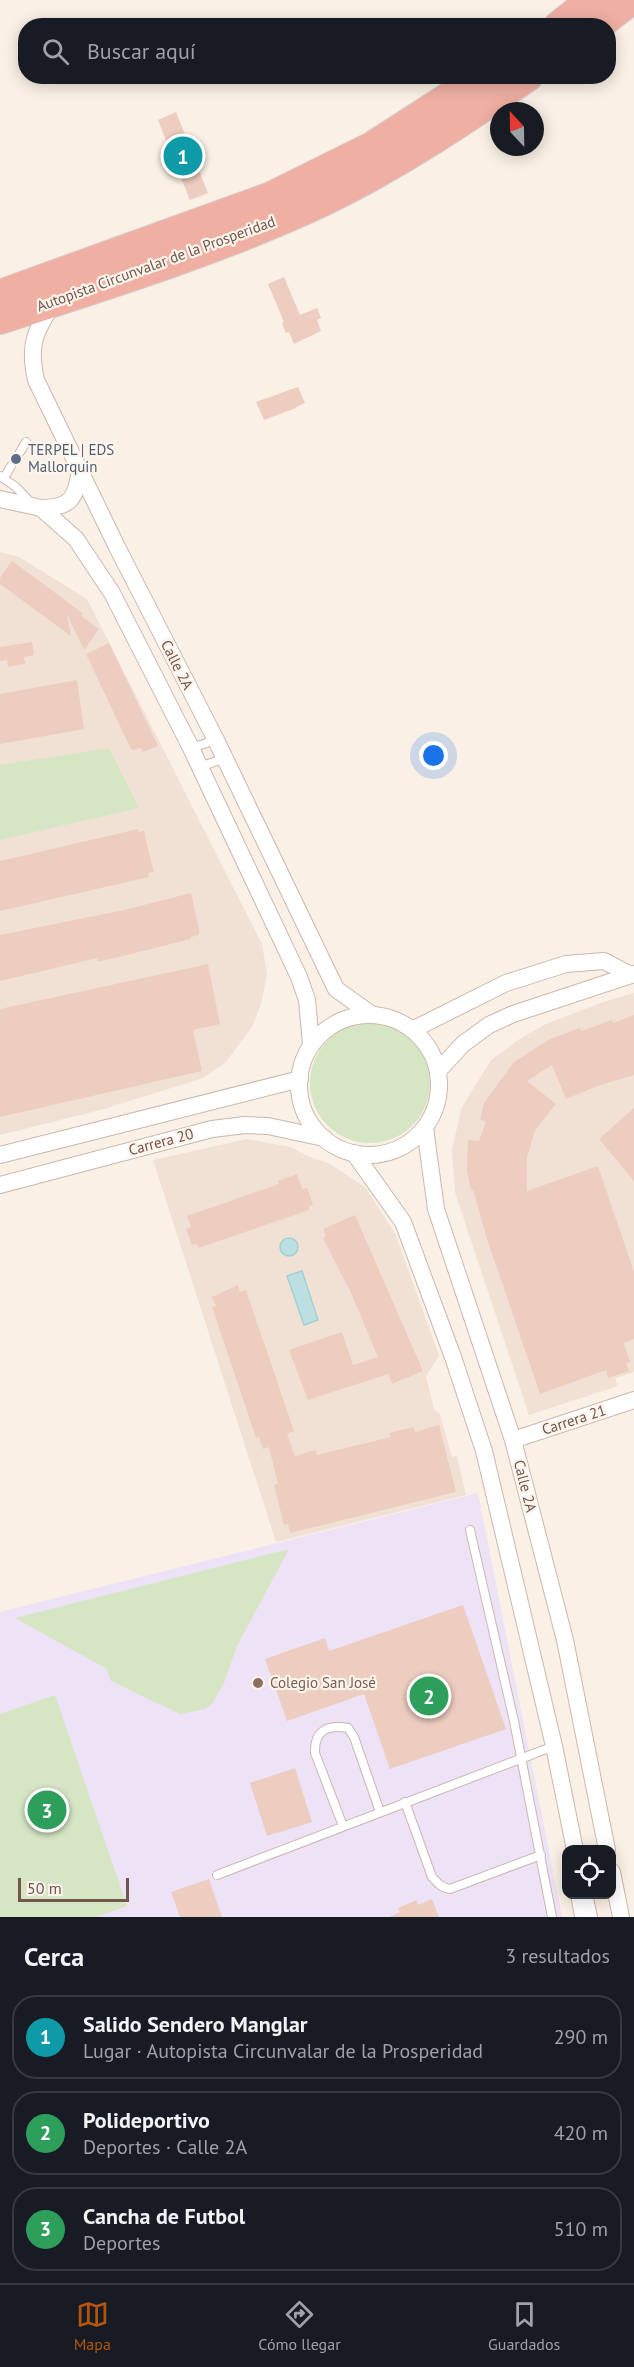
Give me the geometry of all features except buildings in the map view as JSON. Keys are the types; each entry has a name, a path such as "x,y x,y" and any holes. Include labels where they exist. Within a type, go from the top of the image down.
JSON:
{"highway":[{"path":"569,18 592,0"},
{"path":"607,18 631,0"},
{"name":"Autopista Circunvalar de la Prosperidad","path":"0,295 271,197 372,147 470,84"},
{"name":"Autopista Circunvalar de la Prosperidad","path":"0,319 238,238 322,201 444,134 516,84"}],"street":[{"name":"Calle 2A","path":"55,301 38,327 32,344 31,361 36,380 225,758 336,989 371,1014"},
{"path":"0,499 37,507 55,508 72,498 78,488 80,471"},
{"name":"Calle 2A","path":"37,507 76,539 112,593 200,767 299,977 307,1000 311,1044"},
{"path":"414,1029 506,983 566,964 604,960 632,975"},
{"path":"439,1070 463,1044 489,1025 513,1014 632,975"},
{"path":"371,1014 394,1018 414,1029 430,1048 439,1070 440,1091 435,1111 425,1128 410,1142 393,1151 374,1155 354,1153 333,1145 315,1130 303,1110 299,1088 300,1079 302,1065 311,1044 327,1028 348,1017 371,1014"},
{"name":"Carrera 20","path":"0,1155 300,1079"},
{"name":"Carrera 20","path":"0,1185 212,1129 245,1125 268,1126 324,1138"},
{"name":"Calle 2A","path":"425,1128 436,1209 513,1440 564,1640 606,1845"},
{"path":"354,1153 403,1222 453,1357 484,1451 554,1746 574,1845"},
{"name":"Carrera 21","path":"513,1440 634,1400"},
{"path":"616,1892 621,1917"},
{"path":"585,1899 589,1917"}],"lane":[{"path":"20,452 26,442"},
{"path":"11,466 2,477 37,507"},
{"path":"190,748 216,740"},
{"path":"200,767 225,758"},
{"path":"470,1530 521,1759 552,1917"},
{"path":"343,1826 315,1753 314,1741 322,1730 336,1725 348,1728 354,1737 380,1812"},
{"path":"217,1875 554,1746"},
{"path":"405,1802 432,1877 444,1888 459,1886 541,1855"},
{"path":"576,1899 579,1917"}],"shaded area":[{"path":"0,552 19,557 87,599 262,944 267,974 261,1004 252,1027 226,1062 203,1078 104,1109 0,1135"},
{"path":"634,993 634,1372 615,1378 618,1386 529,1415 455,1192 452,1149 462,1107 491,1060 518,1040 546,1024 603,1002"},
{"path":"247,1139 291,1147 307,1156 328,1163 365,1187 395,1233 439,1356 426,1376 434,1409 440,1414 452,1457 457,1456 466,1495 276,1542 153,1160"},
{"name":"Colegio San José","path":"478,1493 562,1917 0,1917 0,1612"}],"green space":[{"path":"109,748 139,808 0,840 0,765"},
{"path":"370,1023 393,1028 412,1041 425,1060 430,1083 425,1106 412,1125 393,1138 370,1143 347,1138 328,1125 315,1106 310,1083 315,1060 328,1041 347,1028"},
{"path":"289,1549 237,1646 224,1683 212,1704 205,1709 180,1714 111,1681 107,1669 15,1618"},
{"path":"55,1695 127,1906 96,1917 0,1917 0,1714"}],"water":[{"path":"289,1238 295,1241 298,1247 295,1253 289,1256 283,1253 280,1247 283,1241"},
{"path":"302,1271 318,1320 304,1325 287,1276"}],"place":[{"name":"Salido Sendero Manglar","path":"183,156"},
{"name":"TERPEL | EDS Mallorquin","path":"16,459"},
{"name":"Colegio San José","path":"258,1683"},
{"name":"Polideportivo","path":"429,1696"},
{"name":"Cancha de Futbol","path":"47,1810"}]}
